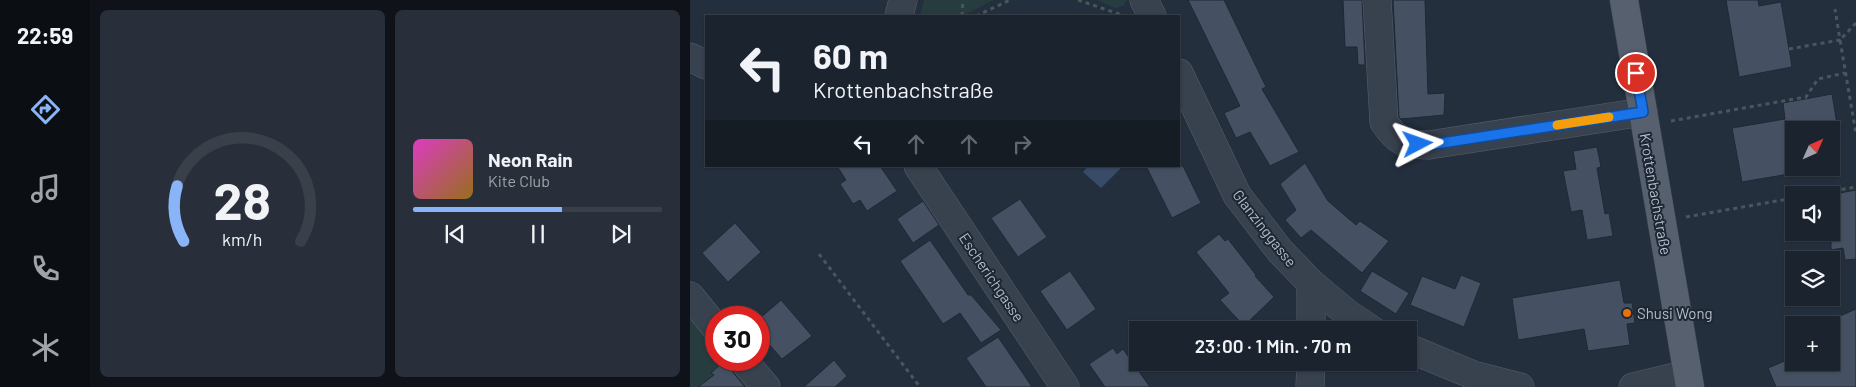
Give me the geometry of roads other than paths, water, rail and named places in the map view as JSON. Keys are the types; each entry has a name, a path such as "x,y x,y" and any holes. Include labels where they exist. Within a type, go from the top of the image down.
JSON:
{"main road":[{"name":"Krottenbachstraße","path":"1624,0 1688,381"}],"street":[{"path":"899,15 903,0"},
{"path":"1144,0 1152,15"},
{"path":"1377,0 1384,122 1394,137 1406,144 1429,145 1644,119"},
{"path":"690,57 705,64"},
{"name":"Glanzinggasse","path":"1180,75 1237,196 1280,251 1311,283 1358,321"},
{"name":"Escherichgasse","path":"919,167 1066,387"},
{"path":"1311,283 1311,321"},
{"path":"690,296 705,314"},
{"path":"1417,352 1473,376 1520,387"},
{"path":"752,371 766,387"},
{"path":"1310,371 1310,387"},
{"path":"1633,387 1688,381"}],"water":[{"path":"1087,167 1122,167 1101,188 1083,172"}],"place":[{"name":"Shusi Wong","path":"1627,313"}]}
